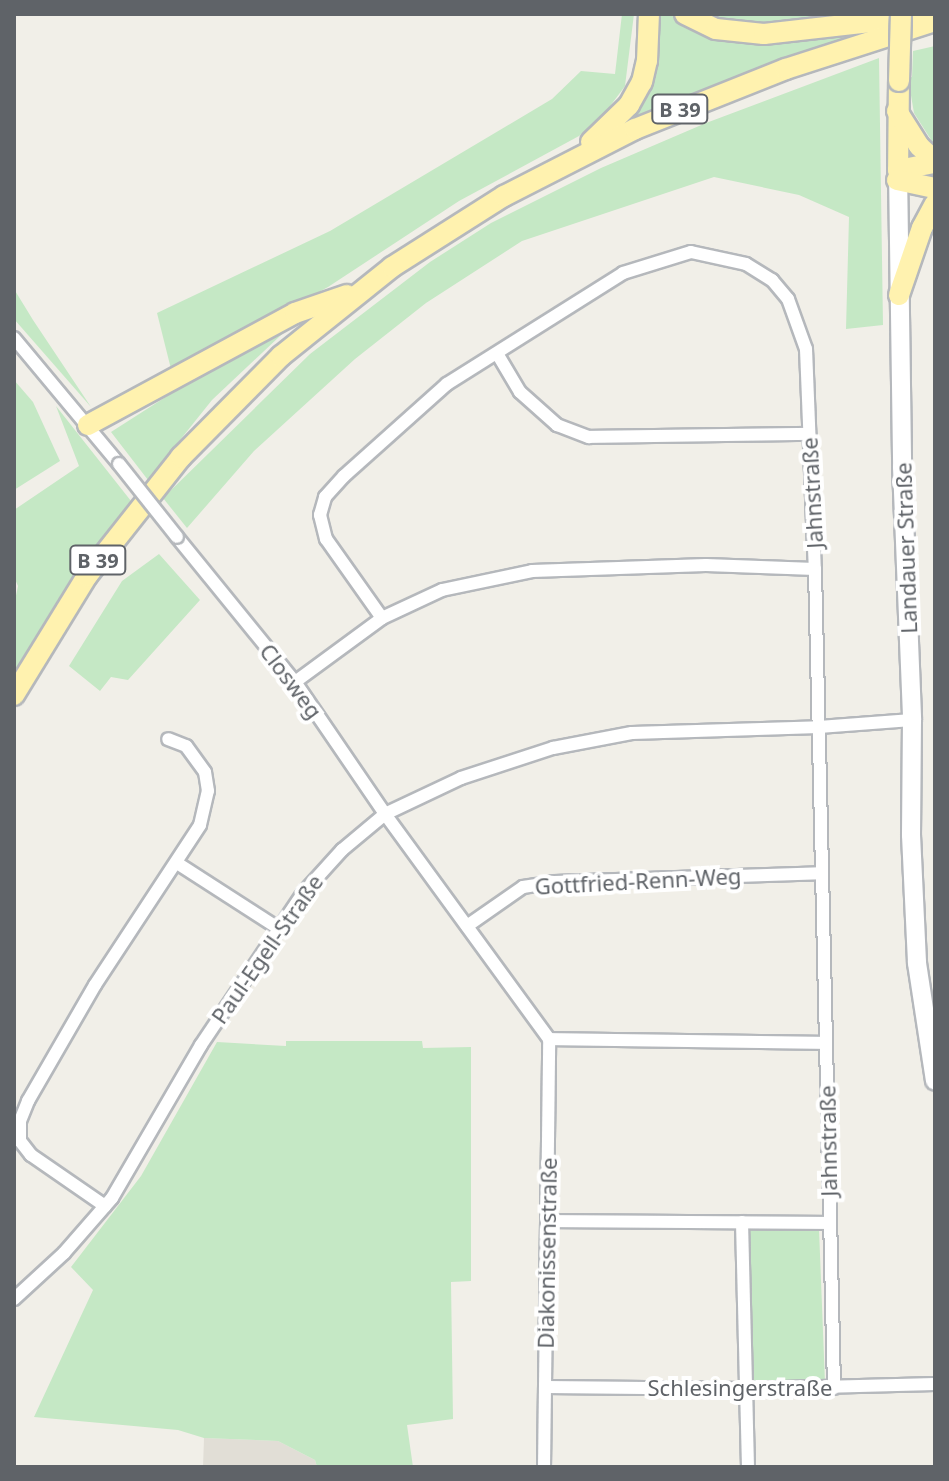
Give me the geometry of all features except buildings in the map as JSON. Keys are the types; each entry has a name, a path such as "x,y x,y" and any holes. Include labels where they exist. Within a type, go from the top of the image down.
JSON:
{"main road":[{"path":"576,157 629,105 642,82 647,61 649,14"},
{"path":"685,14 716,29 764,34 819,30 879,19 935,19"},
{"name":"Landauer Straße","path":"901,14 897,111 899,295 917,963 935,1081"},
{"name":"B 39","path":"14,695 87,576 161,480 229,405 307,333 362,289 463,220 576,157 725,91 935,19"},
{"path":"885,37 935,37"},
{"path":"897,111 919,146 935,162 898,175"},
{"path":"898,175 935,188"},
{"path":"899,295 922,228 935,204"},
{"path":"88,425 295,313 362,289"}],"street":[{"name":"Jahnstraße","path":"382,618 326,539 320,515 325,497 447,384 498,355 623,273 691,252 746,264 772,280 788,299 806,349 815,569 834,1388"},
{"name":"Closweg","path":"14,338 295,682 385,814 549,1039"},
{"path":"498,355 520,392 557,425 589,437 809,434"},
{"path":"295,682 382,618 442,590 532,571 706,565 815,569"},
{"name":"Paul-Egell-Straße","path":"14,1299 64,1253 105,1206 201,1045 278,928 322,870 385,814 461,778 553,748 632,733 819,727 912,720"},
{"path":"105,1206 38,1162 17,1141 20,1121 34,1089 115,953 177,863 204,816 208,783 193,753 168,739"},
{"path":"177,863 278,928"},
{"name":"Gottfried-Renn-Weg","path":"467,926 523,887 553,882 822,873"},
{"path":"549,1039 826,1043"},
{"name":"Diakonissenstraße","path":"544,1467 549,1039"},
{"path":"547,1221 830,1223"},
{"path":"742,1222 748,1467"},
{"name":"Schlesingerstraße","path":"546,1387 745,1389 935,1384"}],"shaded area":[{"path":"204,1438 278,1441 315,1460 317,1467 203,1467"}],"green space":[{"path":"622,14 634,14 625,86 602,117 579,136 459,201 328,287 172,373 157,313 330,231 552,99 581,71 615,74"},
{"path":"658,14 674,14 693,27 871,30 711,87 620,126"},
{"path":"698,14 871,14 741,26"},
{"path":"935,46 935,146 914,113 908,78 912,77 913,51"},
{"path":"879,58 883,325 846,329 849,217 799,195 714,177 522,241 426,303 355,359 254,451 187,528 163,498 310,354 430,262 491,223 601,168 706,123"},
{"path":"14,289 33,320 91,407 14,319"},
{"path":"297,320 212,400 148,480 111,432 211,368"},
{"path":"14,380 33,402 60,461 14,490"},
{"path":"56,406 131,501 63,595 14,676 14,605 18,586 14,577 14,510 79,466"},
{"path":"159,554 200,600 128,680 111,677 100,691 69,666 122,581"},
{"path":"286,1041 422,1041 423,1048 471,1047 471,1281 451,1282 453,1419 407,1425 413,1467 317,1467 315,1460 278,1441 204,1438 178,1430 34,1417 93,1290 71,1267 141,1176 217,1042 286,1046"},
{"path":"749,1226 819,1229 825,1383 751,1384"}]}
